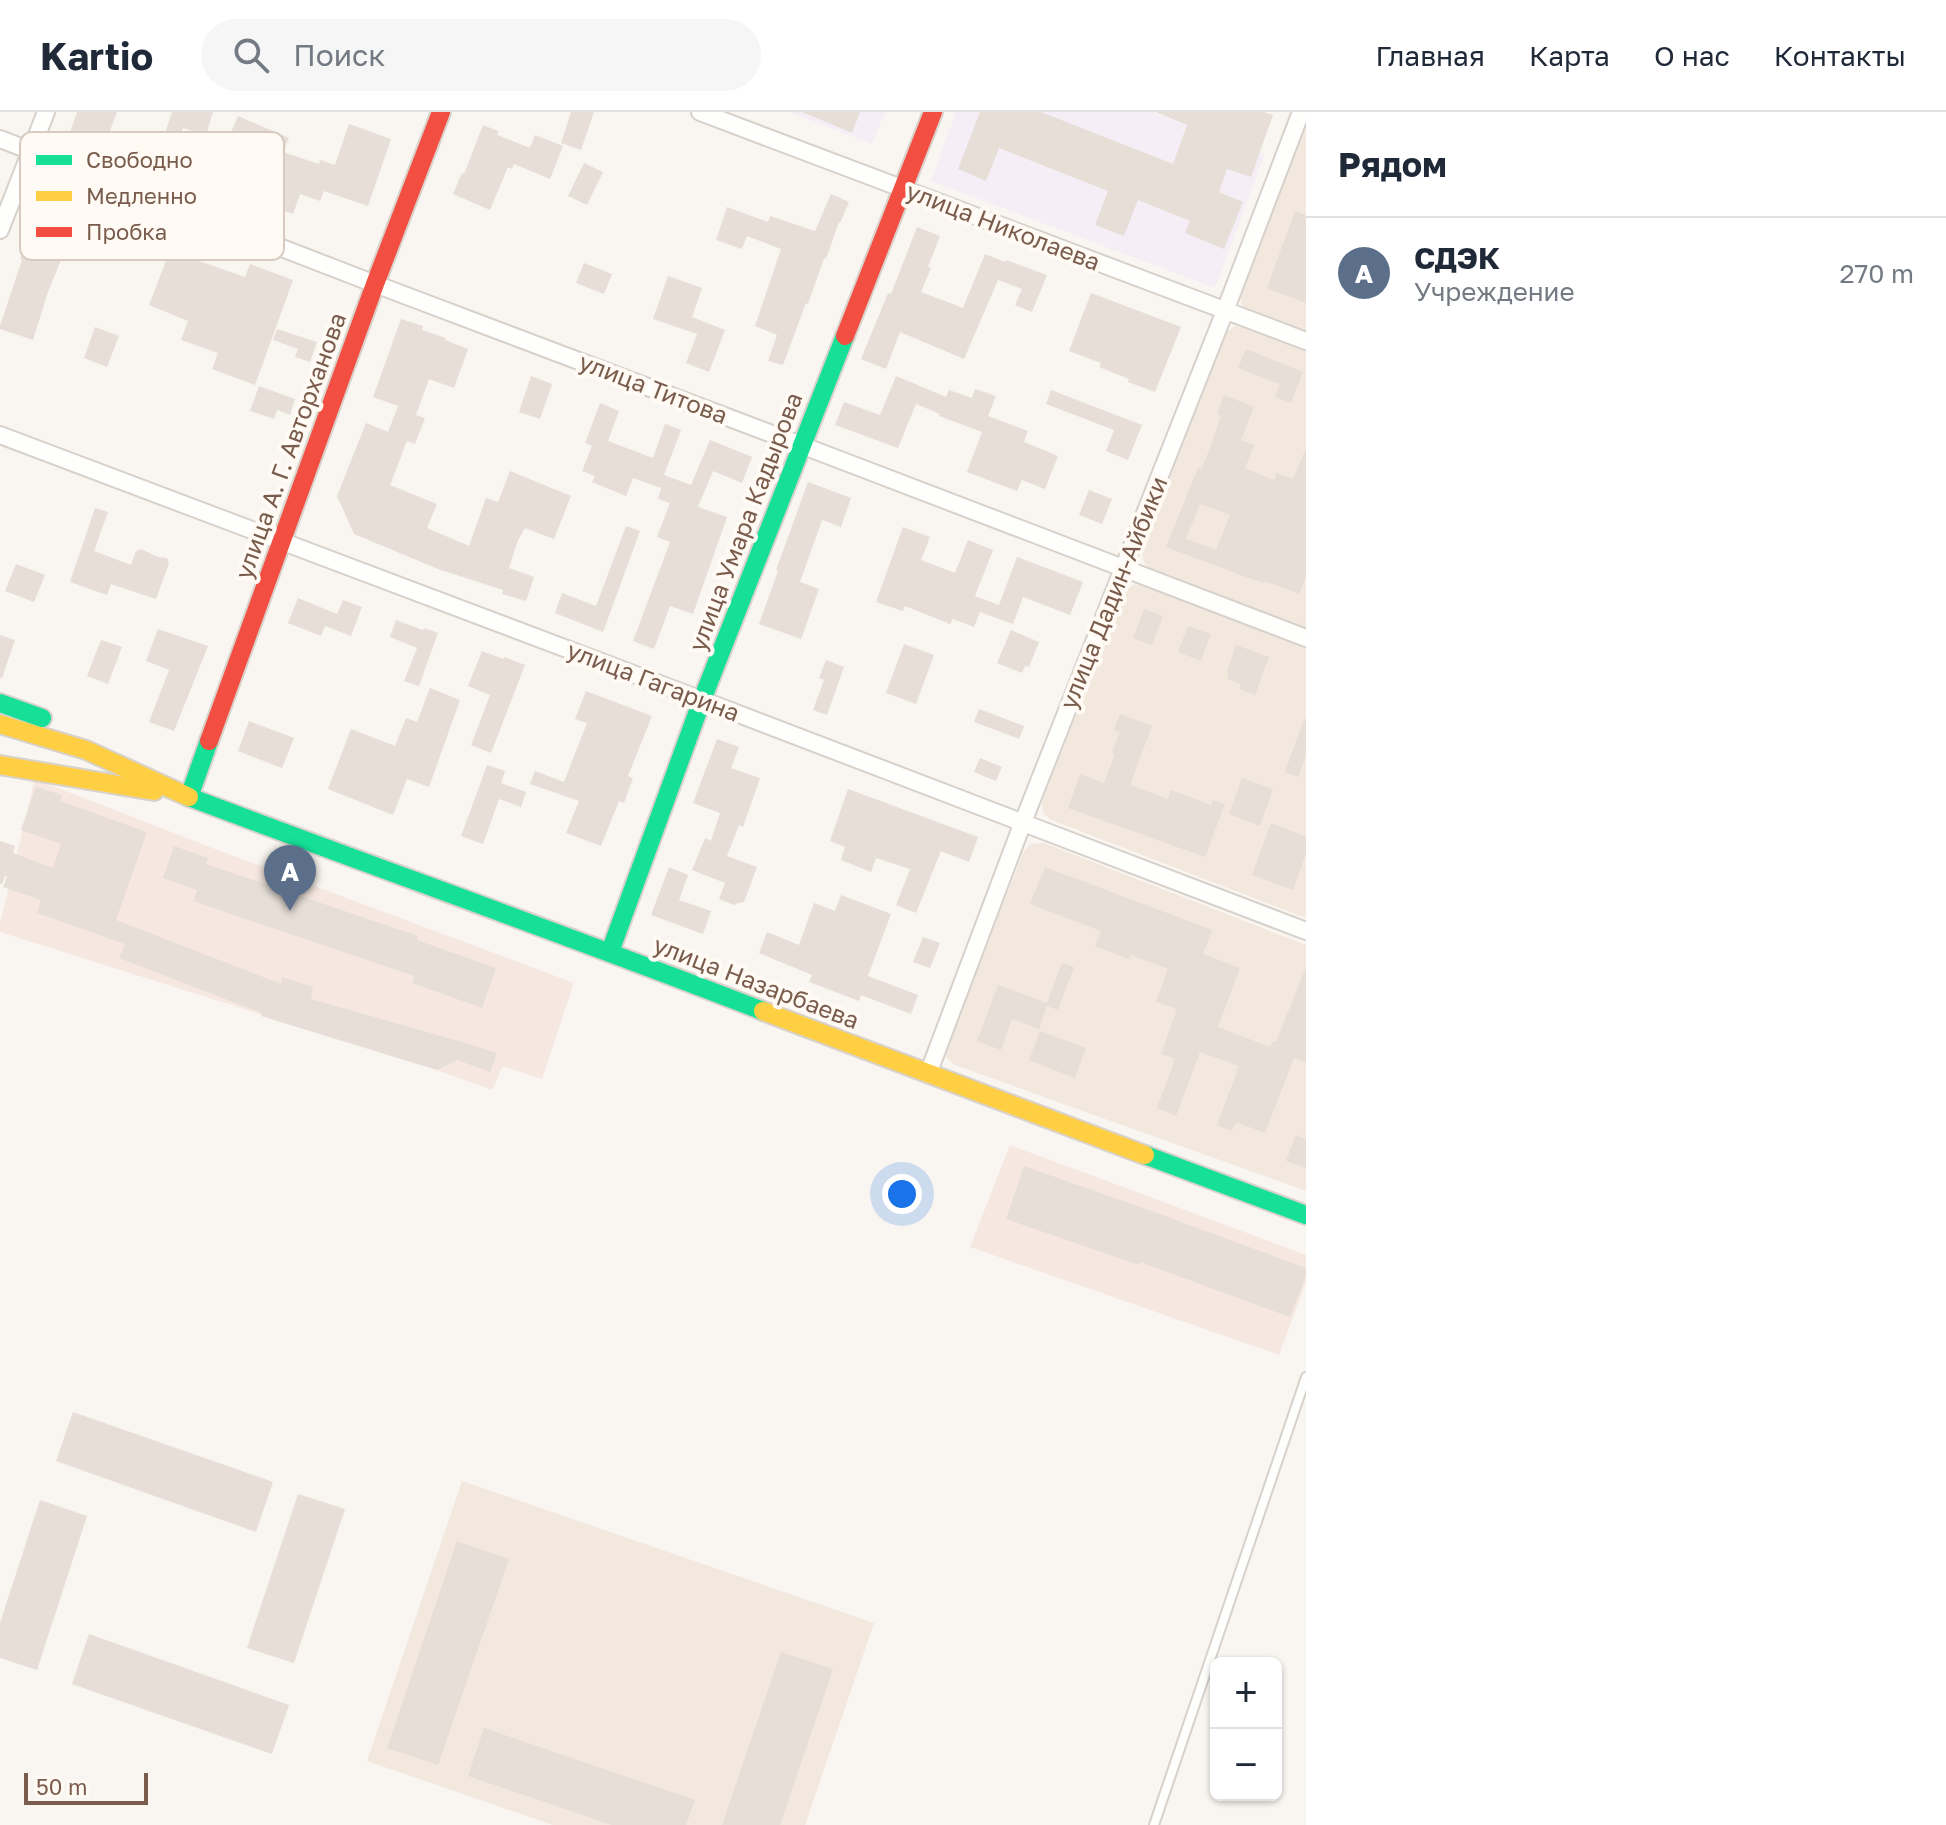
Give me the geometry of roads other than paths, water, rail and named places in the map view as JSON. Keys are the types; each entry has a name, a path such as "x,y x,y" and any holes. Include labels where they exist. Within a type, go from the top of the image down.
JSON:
{"main road":[{"name":"улица А. Г. Авторханова","path":"189,797 375,284 441,112"},
{"name":"улица Умара Кадырова","path":"610,952 702,700 933,112"},
{"path":"0,703 46,720 120,766"},
{"name":"улица Назарбаева","path":"0,724 86,750 189,797 1306,1215"},
{"name":"улица Назарбаева","path":"0,765 189,797"}],"street":[{"path":"38,132 46,112"},
{"name":"улица Николаева","path":"700,112 1306,341"},
{"name":"улица Дадин-Айбики","path":"928,1074 1023,822 1301,112"},
{"name":"улица Титова","path":"0,139 20,147"},
{"path":"0,230 20,179"},
{"name":"улица Титова","path":"284,249 1306,638"},
{"name":"улица Гагарина","path":"0,436 1306,931"}],"lane":[{"path":"1154,1825 1306,1377"}],"place":[{"name":"СДЭК","path":"290,911"}]}
